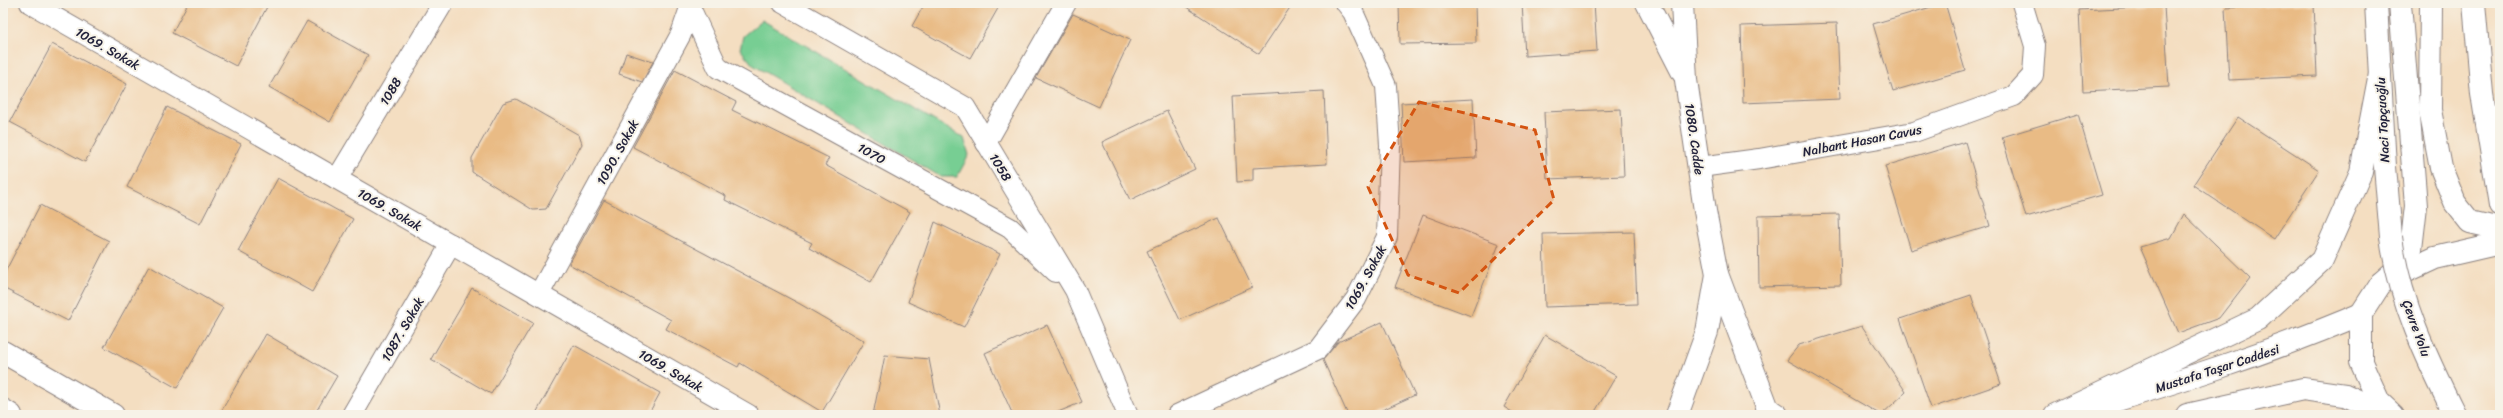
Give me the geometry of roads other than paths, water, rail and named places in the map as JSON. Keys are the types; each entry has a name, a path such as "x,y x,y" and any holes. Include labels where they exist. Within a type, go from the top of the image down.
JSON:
{"main road":[{"path":"1647,3 1686,80"},
{"name":"1080. Cadde","path":"1682,3 1686,80 1700,167 1705,211 1717,274"},
{"name":"Naci Topçuoğlu","path":"2376,3 2391,237"},
{"path":"2393,415 2379,402 2361,362 2361,314 2381,283 2407,260 2411,249 2416,206 2400,3"},
{"path":"2431,3 2430,110 2441,168 2455,203 2470,222 2500,229"},
{"path":"2474,3 2482,94 2491,158 2500,205"},
{"path":"2055,415 2258,319 2322,260 2361,172 2380,73"},
{"name":"Çevre Yolu","path":"2391,237 2394,263 2423,350 2455,415"},
{"path":"2381,283 2436,258 2500,243"},
{"path":"1717,274 1771,413"},
{"path":"1677,415 1707,332 1717,274"},
{"name":"Mustafa Taşar Caddesi","path":"2070,415 2184,380 2289,344 2361,314"},
{"path":"3,352 113,415"},
{"path":"2187,415 2303,389 2345,395 2389,415"},
{"path":"3,410 11,415"}],"street":[{"name":"1069. Sokak","path":"30,3 749,415"},
{"name":"1088","path":"337,179 443,3"},
{"name":"1058","path":"783,3 965,107 1075,290 1128,415"},
{"path":"986,143 1066,3"},
{"name":"1069. Sokak","path":"1177,415 1318,349 1356,299 1388,237 1390,145 1386,86 1353,12 1346,3"},
{"name":"Nalbant Hasan Cavus","path":"1700,167 1760,159 1914,132 2014,96 2033,75 2035,46 2022,3"},
{"name":"1070","path":"689,6 718,68 1010,228 1075,290"},
{"name":"1090. Sokak","path":"539,294 681,34 689,6"},
{"name":"1087. Sokak","path":"352,415 451,244"}]}
